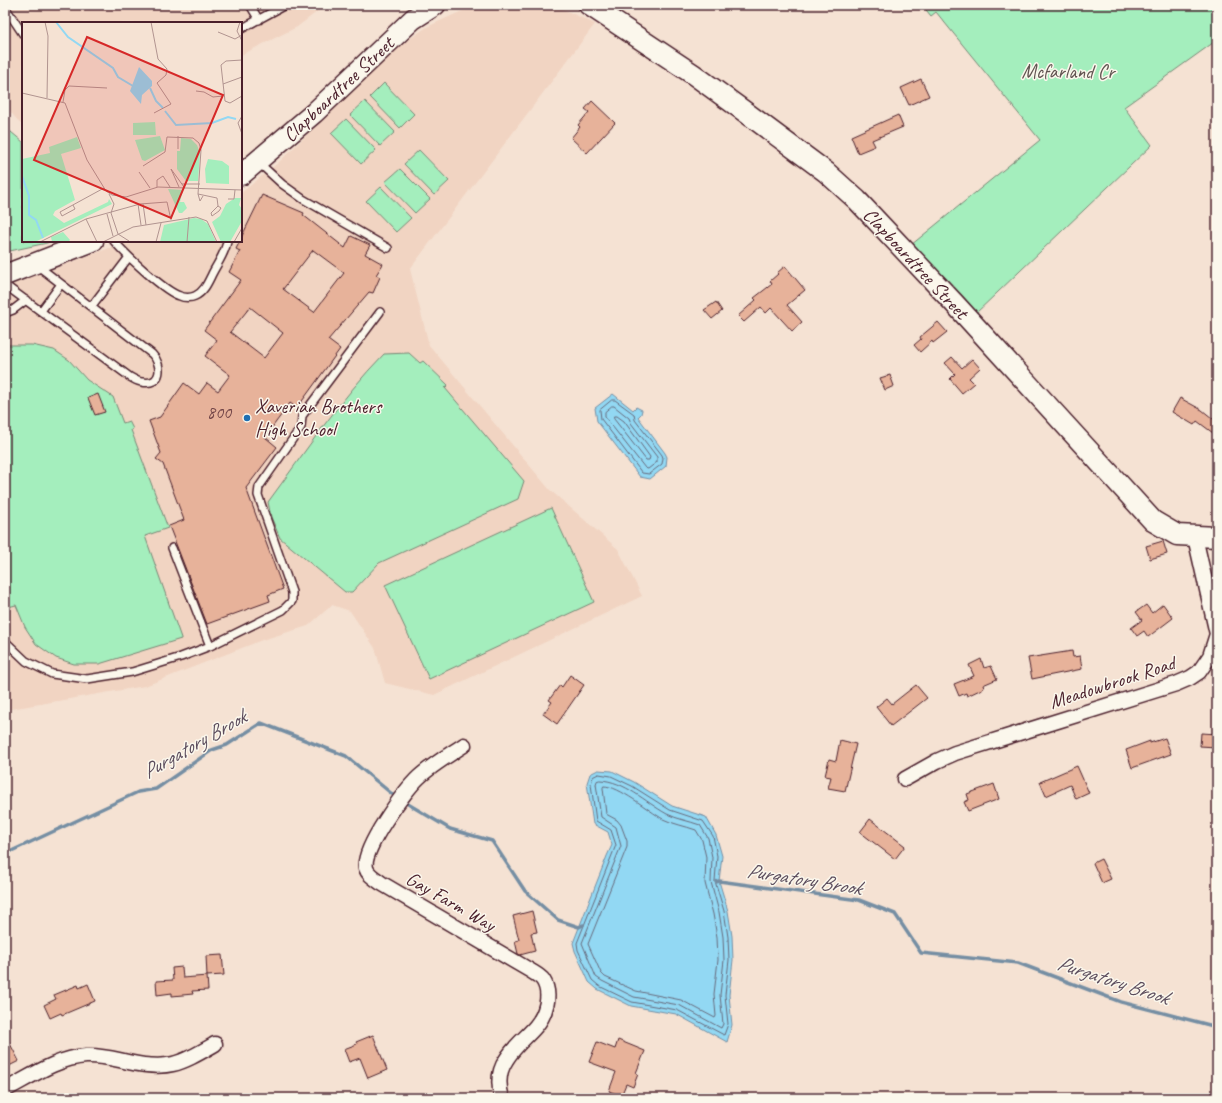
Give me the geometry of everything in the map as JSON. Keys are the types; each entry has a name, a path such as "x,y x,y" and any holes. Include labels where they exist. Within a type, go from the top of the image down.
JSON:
{"main road":[{"name":"Clapboardtree Street","path":"242,174 314,113 413,19 436,5"},
{"name":"Clapboardtree Street","path":"589,5 614,11 693,74 826,172 857,200 954,303 1152,521 1177,535 1217,537"},
{"path":"5,275 90,242"}],"street":[{"name":"Meadowbrook Road","path":"905,779 955,753 1176,684 1199,672 1210,656 1217,634 1195,537"},
{"name":"Gay Farm Way","path":"464,744 419,777 398,802 370,847 366,858 366,869 372,877 381,883 531,971 542,980 548,993 546,1008 537,1025 515,1047 505,1060 500,1073 499,1088 502,1098"},
{"path":"5,1090 43,1070 72,1058 100,1056 146,1066 159,1066 174,1064 185,1060 215,1044"}],"lane":[{"path":"250,5 259,20"},
{"path":"242,28 285,5"},
{"path":"5,7 22,32"},
{"path":"258,162 282,184 303,199 388,248"},
{"path":"115,242 129,257 168,290 179,296 187,297 195,296 203,291 227,246 227,242"},
{"path":"91,307 129,257"},
{"path":"5,285 130,377 142,382 154,380 158,377 160,368 156,358 35,264"},
{"path":"41,311 61,284"},
{"path":"5,313 13,310 26,300"},
{"path":"5,640 26,661 52,674 87,679 132,672 210,646 284,610 292,601 292,592 258,496 259,487 301,427 302,416 380,312"},
{"path":"172,548 210,646"}],"shaded area":[{"path":"5,5 326,5 297,27 242,54 242,22 22,22 22,126 5,105"},
{"name":"Xaverian Brothers High School","path":"485,5 554,5 595,24 410,269 429,345 550,490 618,549 642,596 434,695 385,683 375,648 350,611 332,605 308,626 262,640 145,686 5,710 5,287 125,242 242,242 242,192 278,163 395,49 427,27 462,11"}],"green space":[{"name":"Mcfarland Cr","path":"922,5 1217,5 1217,40 1124,107 1152,145 975,314 911,245 1040,140 936,12 931,16"},
{"path":"384,83 414,114 400,128 370,97"},
{"path":"365,101 395,132 380,146 350,115"},
{"path":"346,119 376,150 361,164 331,133"},
{"path":"5,127 22,141 22,242 50,242 5,252"},
{"path":"419,150 449,181 434,195 404,164"},
{"path":"400,169 430,199 415,213 385,182"},
{"path":"381,187 411,218 396,232 366,201"},
{"path":"5,340 8,345 32,345 54,350 69,360 87,380 113,397 123,423 129,421 133,429 131,430 168,528 145,536 181,639 99,664 74,664 56,658 36,644 25,627 16,605 8,607 5,598"},
{"path":"409,353 420,363 423,361 448,385 445,388 524,481 518,499 379,563 352,592 345,592 280,538 271,517 268,502 338,407 384,354"},
{"path":"551,508 594,602 429,679 385,585"}],"water":[{"path":"613,394 633,410 636,407 642,410 638,417 667,457 666,466 650,479 640,477 597,421 595,408"},
{"path":"598,770 612,771 634,782 672,806 706,817 716,835 722,856 719,881 728,911 732,936 733,960 729,995 732,1025 727,1042 676,1014 631,1006 597,989 589,982 573,943 612,845 608,832 593,824 587,783 590,774"}],"building":[{"path":"921,79 929,96 909,105 901,88"},
{"path":"592,101 615,123 587,153 571,138 580,127 578,125 589,112 585,109"},
{"path":"898,115 903,127 872,140 875,146 858,153 851,136"},
{"path":"262,195 304,213 303,215 345,248 351,236 370,245 365,254 383,264 376,275 380,277 373,293 369,292 328,340 340,349 297,408 290,403 265,437 277,447 246,488 283,589 268,595 270,601 207,624 169,526 184,520 163,464 156,459 161,453 149,421 160,417 184,383 199,394 207,383 218,391 230,375 205,356 217,340 204,330 241,280 229,272 240,251 236,249 240,242 242,242 242,236","holes":["313,250 344,273 314,312 283,289","250,307 283,333 264,358 230,332"]},
{"path":"785,266 805,290 787,305 802,322 792,331 771,308 766,313 761,307 744,322 738,316 756,300 754,298 772,284 770,281"},
{"path":"716,302 722,311 712,319 704,310"},
{"path":"938,322 947,332 933,343 932,341 920,352 914,345 921,339 920,337"},
{"path":"952,357 962,368 972,359 980,368 969,378 974,383 962,393 950,379 955,374 945,363"},
{"path":"890,375 894,386 885,390 880,378"},
{"path":"98,394 105,412 95,415 88,398"},
{"path":"1180,398 1202,410 1217,422 1217,428 1213,433 1197,421 1194,425 1172,412"},
{"path":"1163,541 1167,554 1150,559 1146,546"},
{"path":"1163,604 1173,618 1148,637 1144,631 1137,636 1131,628 1142,620 1136,612 1146,605 1152,613"},
{"path":"1072,651 1073,657 1080,656 1082,669 1032,679 1028,658"},
{"path":"981,659 984,668 991,666 997,679 983,685 984,688 967,696 966,693 959,696 954,684 974,676 969,665"},
{"path":"570,675 584,685 557,724 543,714 552,702 549,700 560,685 562,687"},
{"path":"916,685 927,698 891,726 876,707 887,698 892,704"},
{"path":"1201,733 1217,734 1216,747 1200,746"},
{"path":"1165,738 1171,754 1132,768 1126,750 1150,741 1150,743"},
{"path":"840,740 856,744 845,791 828,788 831,777 825,776 829,759 836,761"},
{"path":"1077,766 1089,793 1076,799 1070,785 1046,796 1040,782"},
{"path":"994,784 999,799 968,811 964,802 969,800 967,794"},
{"path":"870,819 905,846 895,859 860,832"},
{"path":"1101,859 1111,879 1102,883 1093,863"},
{"path":"532,911 537,932 531,933 535,951 520,955 518,954 515,941 519,940 513,916"},
{"path":"222,955 224,975 207,976 206,956"},
{"path":"182,967 183,978 207,976 208,990 192,991 193,994 172,996 172,993 157,995 156,981 173,980 172,968"},
{"path":"88,984 95,1001 62,1015 61,1013 50,1018 44,1005 56,999 54,995 78,985 79,988"},
{"path":"5,1034 19,1061 9,1066 5,1059"},
{"path":"373,1035 387,1070 368,1078 360,1058 349,1062 344,1049"},
{"path":"618,1040 645,1051 636,1073 638,1074 633,1087 626,1084 621,1096 609,1091 616,1072 589,1062 597,1042 615,1049"}],"waterway":[{"name":"Purgatory Brook","path":"5,854 138,792 156,789 212,750 227,745 261,723 346,756 392,794"},
{"name":"Purgatory Brook","path":"408,804 450,829 492,841 525,891 558,920 579,927 583,925"},
{"name":"Purgatory Brook","path":"716,882 719,881 859,900 895,914 921,953 1018,963 1121,1002 1217,1027"}],"place":[{"name":"Xaverian Brothers High School","path":"247,418"}]}
